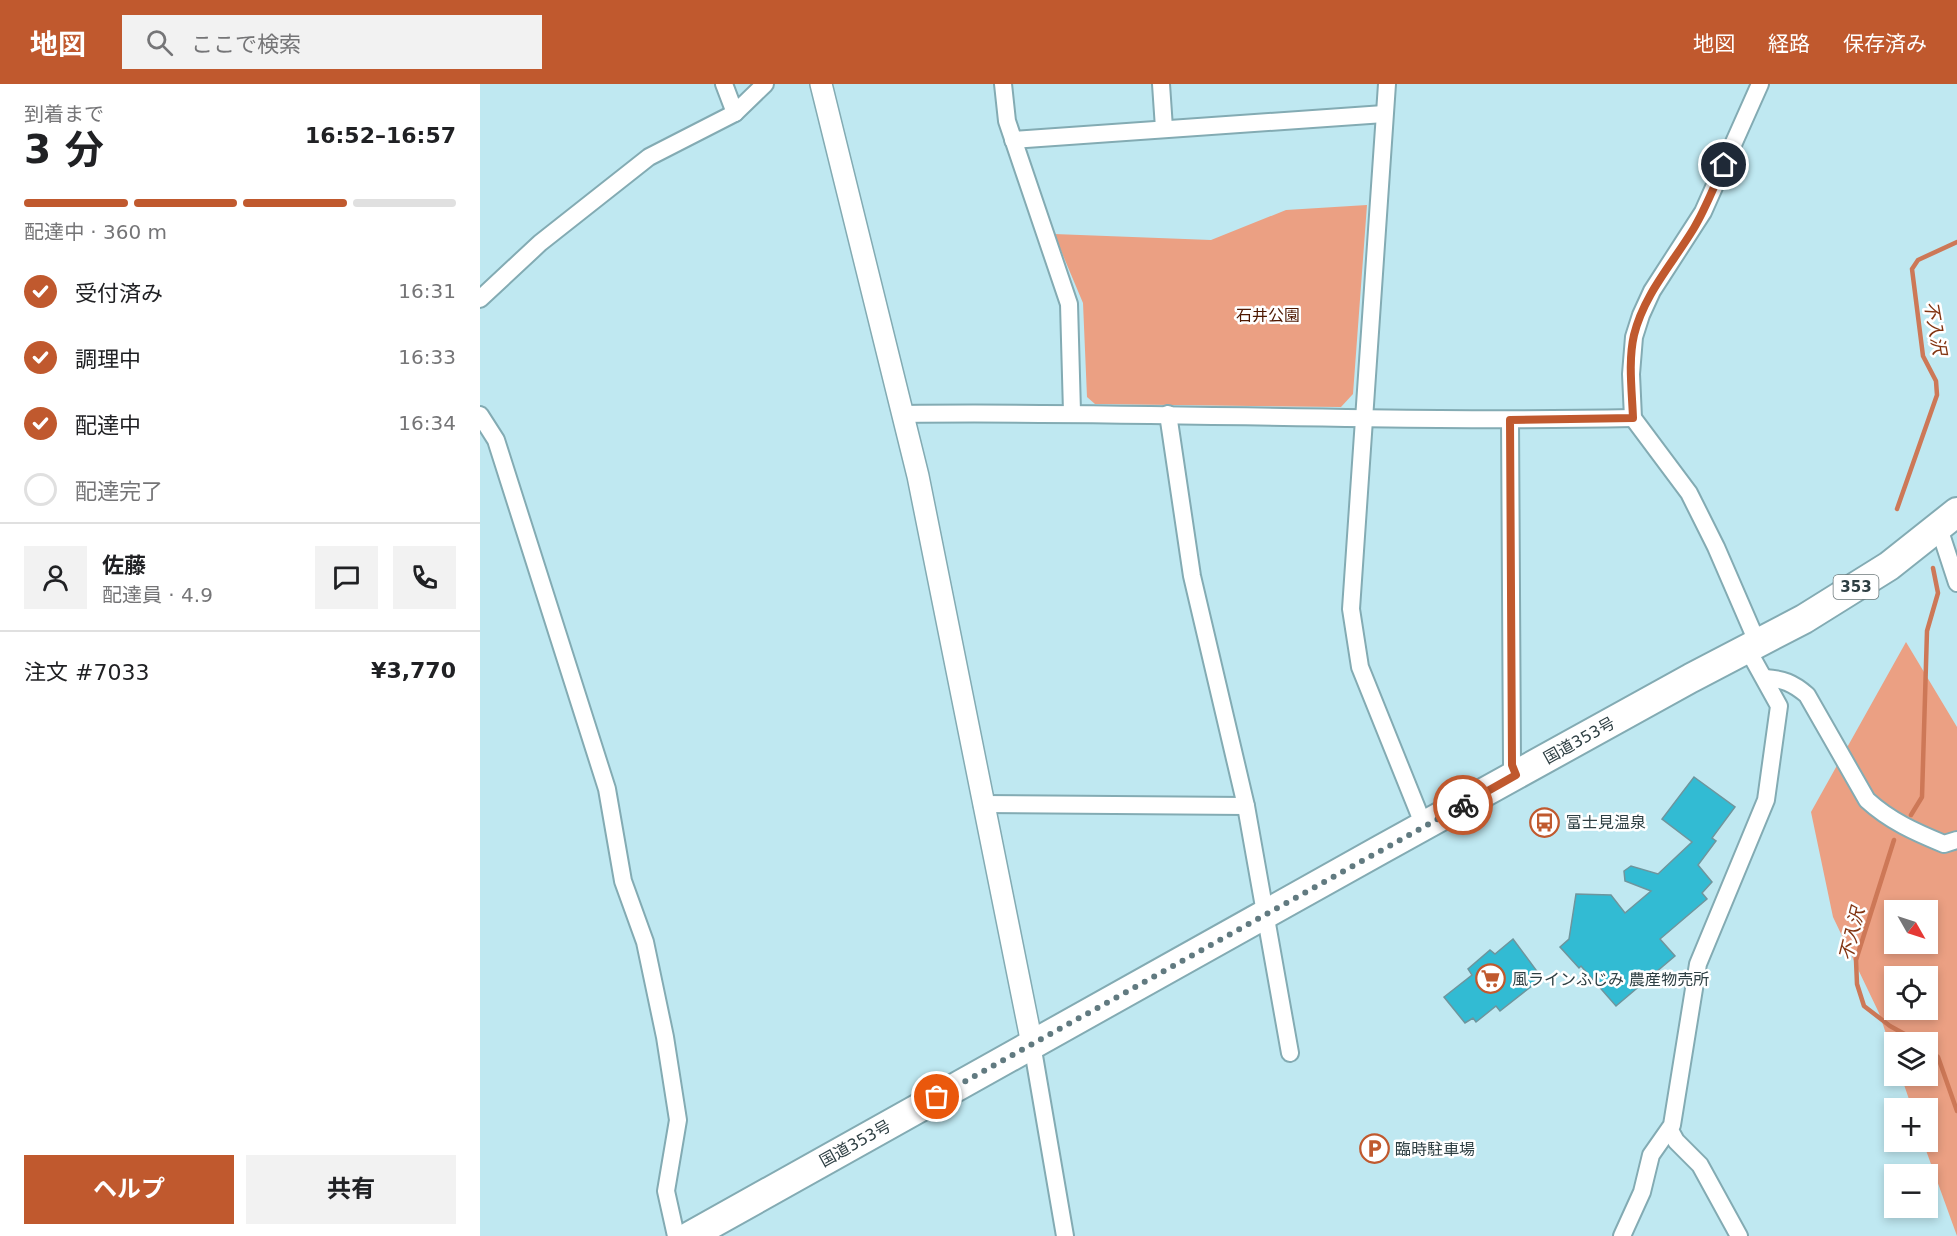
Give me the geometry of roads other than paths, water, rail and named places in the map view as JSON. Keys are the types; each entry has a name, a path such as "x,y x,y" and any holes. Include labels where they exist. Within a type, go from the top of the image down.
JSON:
{"highway":[{"name":"国道353号","path":"690,1236 1424,826 1839,599 1948,520"}],"street":[{"path":"724,84 735,113"},
{"path":"480,299 540,243 649,157 735,113 765,84"},
{"path":"821,84 904,414 1032,1044 1065,1236"},
{"path":"1003,84 1007,121 1070,304 1072,412"},
{"path":"1161,84 1164,128"},
{"path":"1387,84 1351,609 1360,667 1424,826"},
{"path":"1622,1236 1642,1192 1651,1155 1670,1130 1698,964 1766,800 1779,706 1765,678 1716,547 1689,493 1633,418 1634,337 1652,291 1703,212 1760,84"},
{"path":"1013,140 1384,114"},
{"path":"904,414 1072,412 1510,420 1633,418"},
{"path":"1168,414 1192,576 1245,806 1290,1053"},
{"path":"480,415 496,441 607,789 622,881 645,942 665,1037 678,1120 666,1191 676,1236"},
{"path":"1510,420 1512,765 1516,775"},
{"path":"1948,520 1957,584"},
{"path":"1765,678 1795,684 1807,695 1867,800 1881,813 1901,826 1944,844 1957,840"},
{"path":"982,804 1245,806"},
{"path":"1670,1130 1676,1141 1700,1165 1739,1236"}],"waterway":[{"name":"不入沢","path":"1897,509 1937,395 1936,381 1923,356 1912,269 1918,260 1957,242"},
{"name":"不入沢","path":"1911,815 1922,797 1927,631 1938,593 1933,568"},
{"name":"不入沢","path":"1894,840 1856,960 1857,984 1864,1006 1901,1032"},
{"name":"不入沢","path":"1938,1057 1957,1111"}],"place":[{"name":"富士見温泉","path":"1545,822"},
{"name":"風ラインふじみ 農産物売所","path":"1491,979"},
{"name":"臨時駐車場","path":"1374,1149"}],"park label":[{"name":"石井公園","path":"1268,315"}]}
